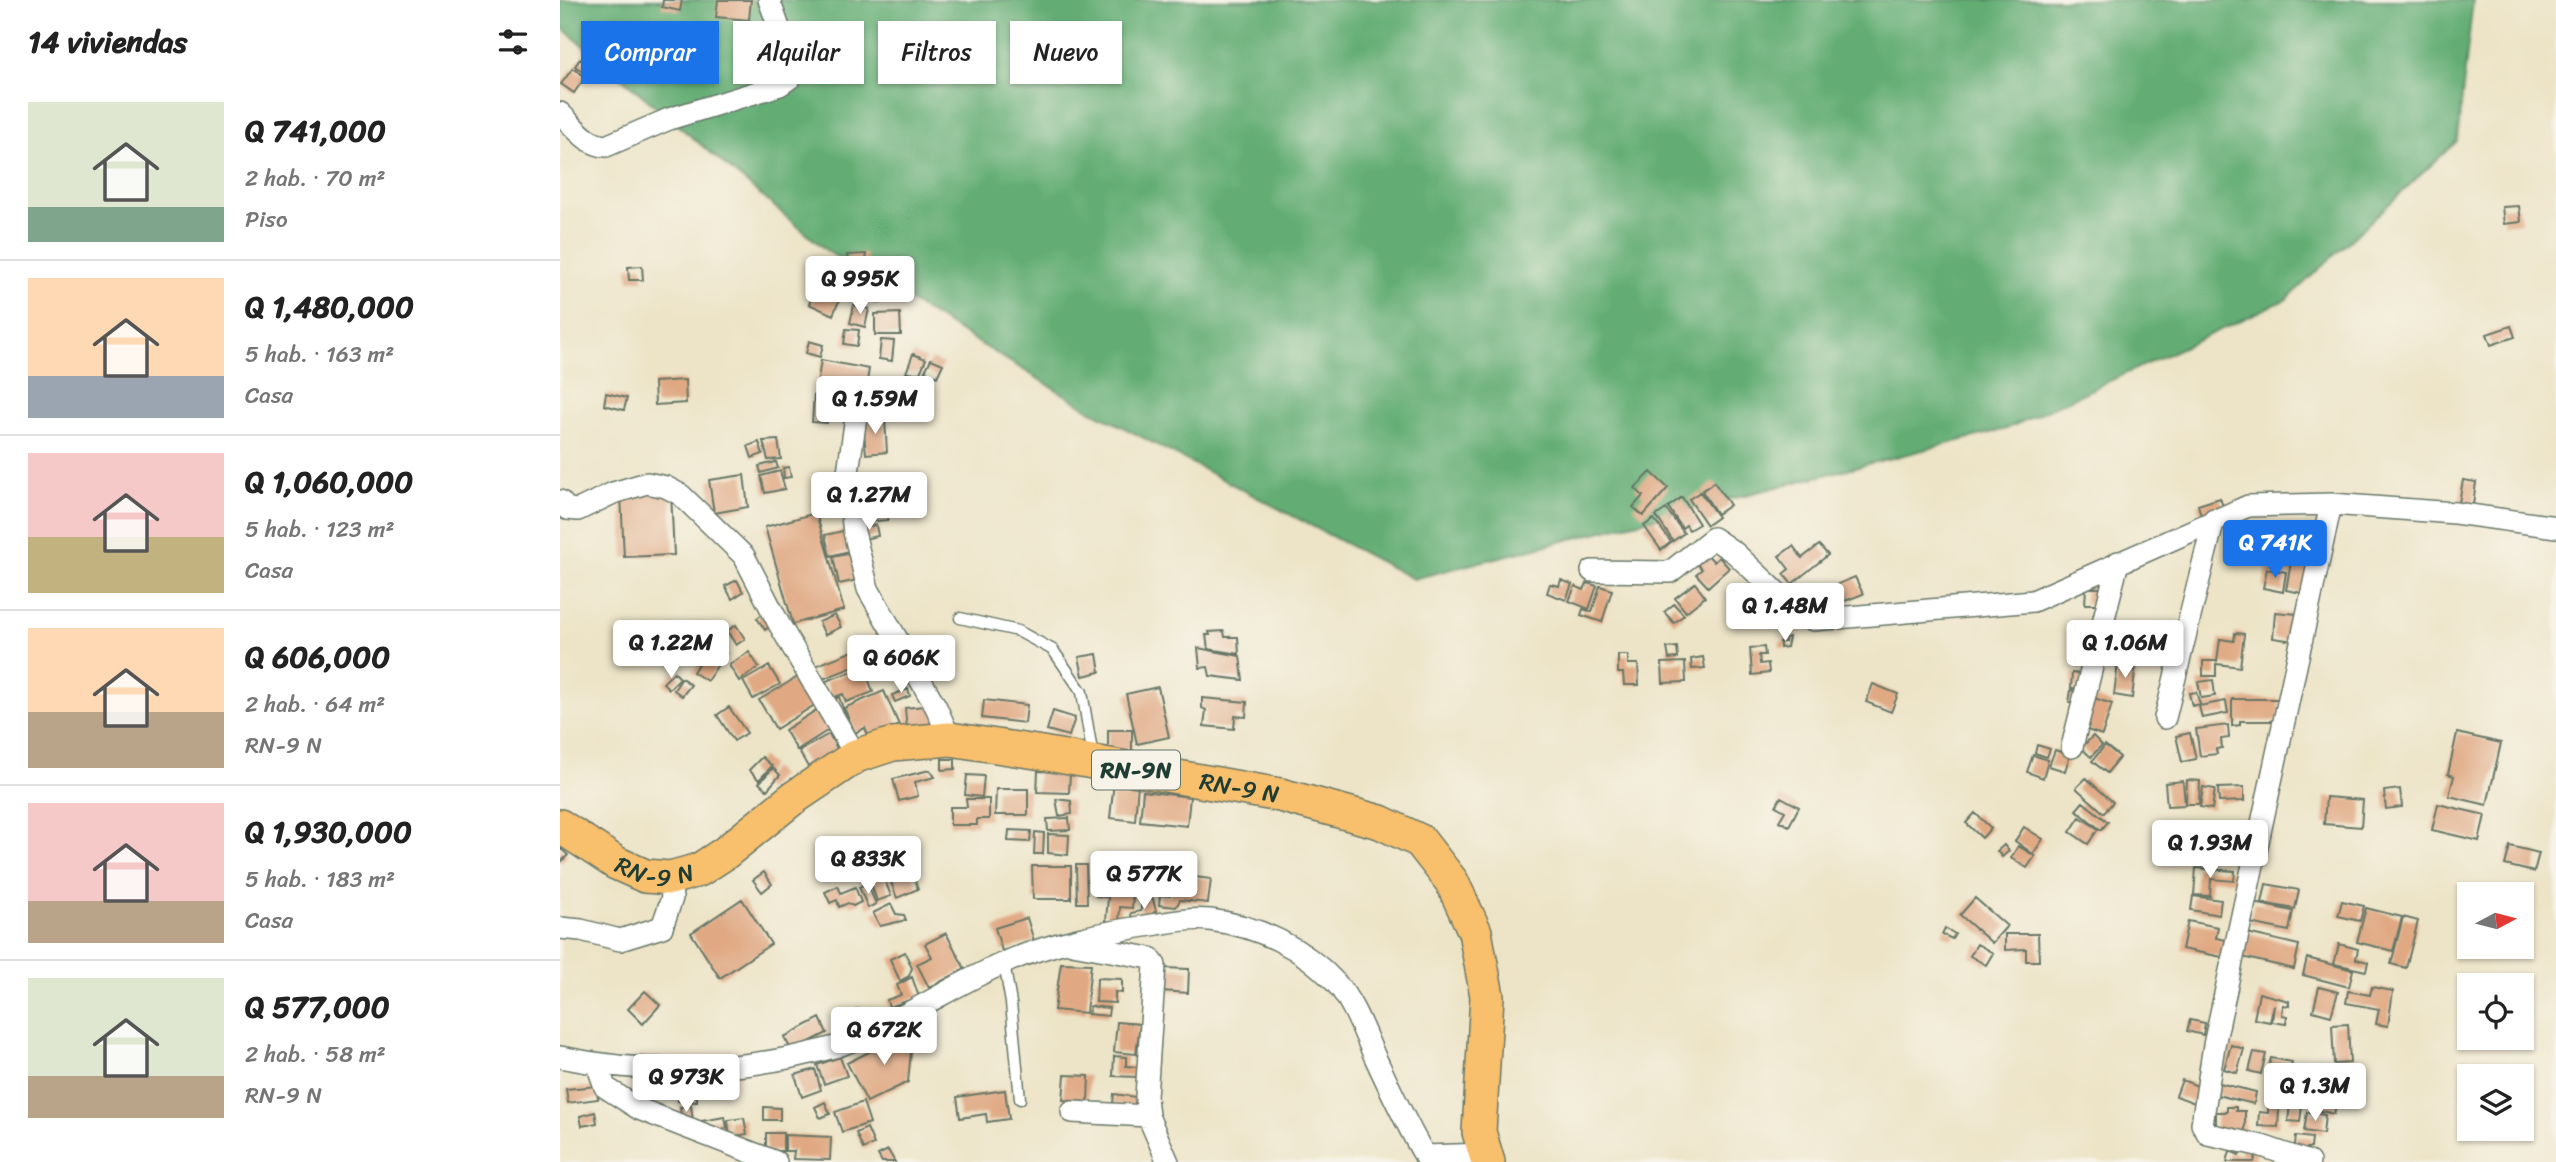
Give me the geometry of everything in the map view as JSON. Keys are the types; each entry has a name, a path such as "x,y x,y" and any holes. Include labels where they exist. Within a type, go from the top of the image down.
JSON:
{"main road":[{"name":"RN-9 N","path":"560,826 616,863 645,876 670,878 699,870 725,853 792,799 856,756 892,744 950,739 1280,795 1380,822 1420,841 1452,882 1475,932 1488,996 1479,1132 1486,1158"}],"street":[{"path":"560,113 587,140 595,145 606,146 669,118 780,85 790,78 792,63 769,0"},
{"path":"858,403 847,479 854,532 868,589 936,707 950,739"},
{"path":"560,501 567,509 578,510 613,493 646,483 666,487 681,495 744,556 779,624 856,756"},
{"path":"2309,1162 2262,1146 2208,1134 2202,1124 2214,1045 2331,504"},
{"path":"1592,571 1670,572 1713,538 1735,552 1802,616 1814,621 2033,601 2248,506 2331,504 2455,513 2556,527"},
{"path":"2165,718 2214,519"},
{"path":"2072,747 2118,562"},
{"path":"560,921 571,929 620,940 662,927 672,898 670,878"},
{"path":"560,1057 634,1069 698,1069 768,1062 840,1045 906,1015 1004,963 1064,942 1122,929 1209,919 1282,940 1311,959 1338,984 1425,1159 1486,1158"},
{"path":"1064,942 1150,958 1156,965 1146,1097 1148,1116 1168,1162"},
{"path":"597,1064 605,1087 639,1109 776,1162"},
{"path":"1072,1112 1148,1116"}],"lane":[{"path":"960,618 1018,631 1053,650 1082,692 1094,763"},
{"path":"1004,963 1011,1003 1020,1099"}],"green space":[{"path":"560,0 2473,0 2457,141 2287,299 2006,429 1413,579 1090,410 827,251 629,84 719,84 719,21 581,21 581,44 560,26"}],"building":[{"path":"663,0 682,0 680,11 662,7"},
{"path":"718,0 751,0 749,20 716,17"},
{"path":"580,59 581,60 581,70 575,66"},
{"path":"573,68 581,74 581,83 574,93 561,84"},
{"path":"2519,206 2521,222 2504,224 2502,207"},
{"path":"866,254 869,273 851,280 847,255"},
{"path":"873,264 893,272 880,303 863,297"},
{"path":"642,266 643,280 629,280 628,267"},
{"path":"818,283 842,294 833,315 809,304"},
{"path":"854,305 869,309 865,327 850,323"},
{"path":"900,313 901,335 875,335 875,314"},
{"path":"2511,326 2515,337 2491,345 2487,334"},
{"path":"846,329 859,330 857,346 844,344"},
{"path":"881,340 894,341 892,361 879,359"},
{"path":"809,341 823,345 820,357 806,353"},
{"path":"913,354 926,359 920,373 906,373"},
{"path":"931,359 943,364 937,377 925,371"},
{"path":"821,360 869,369 865,393 817,386"},
{"path":"685,380 686,403 655,405 654,382"},
{"path":"606,393 627,398 624,410 604,405"},
{"path":"814,395 829,396 827,423 812,422"},
{"path":"929,397 932,412 920,414 917,399"},
{"path":"885,419 887,452 866,454 863,421"},
{"path":"778,440 781,459 768,460 763,441"},
{"path":"759,442 763,454 752,458 748,446"},
{"path":"776,462 778,468 761,473 759,466"},
{"path":"789,467 791,477 784,478 783,468"},
{"path":"780,471 785,489 765,493 761,476"},
{"path":"1651,472 1668,488 1643,516 1633,507 1643,496 1635,488"},
{"path":"744,475 748,507 714,513 709,480"},
{"path":"2463,480 2476,482 2473,505 2459,503"},
{"path":"1714,482 1730,505 1717,514 1702,491"},
{"path":"1700,492 1718,517 1707,525 1689,499"},
{"path":"671,493 674,555 624,557 621,495"},
{"path":"877,497 878,509 887,508 888,520 863,522 861,499"},
{"path":"1682,497 1699,524 1689,530 1686,525 1682,528 1668,507"},
{"path":"2220,498 2225,512 2202,519 2198,505"},
{"path":"1666,509 1684,533 1673,541 1656,516"},
{"path":"816,513 844,610 793,624 765,527"},
{"path":"1654,519 1671,542 1661,550 1644,526"},
{"path":"876,525 878,536 863,539 861,527"},
{"path":"852,529 857,549 830,556 825,535"},
{"path":"1819,545 1828,555 1792,584 1783,574 1789,569 1779,556 1793,546 1802,558"},
{"path":"857,552 862,579 839,584 833,557"},
{"path":"1706,553 1714,562 1719,557 1729,568 1708,587 1696,574 1702,569 1696,563"},
{"path":"2292,556 2313,560 2302,593 2286,590"},
{"path":"2267,569 2286,572 2283,592 2263,588"},
{"path":"1855,577 1863,594 1845,601 1838,584"},
{"path":"737,580 743,592 732,599 725,586"},
{"path":"1561,580 1572,584 1566,600 1547,593 1550,584 1559,586"},
{"path":"1587,583 1597,586 1589,609 1569,601 1575,586 1584,590"},
{"path":"1695,583 1705,597 1686,612 1675,598"},
{"path":"1600,586 1612,590 1602,622 1581,615 1583,609 1592,612"},
{"path":"2086,588 2102,588 2101,604 2085,604"},
{"path":"1839,592 1842,608 1810,615 1806,598"},
{"path":"1674,604 1684,615 1674,623 1664,612"},
{"path":"766,612 774,623 765,630 757,618"},
{"path":"2275,612 2297,614 2294,641 2273,638"},
{"path":"835,615 841,627 825,635 819,622"},
{"path":"736,625 745,639 736,645 727,631"},
{"path":"1224,631 1225,637 1238,637 1239,654 1208,649 1206,635 1210,635 1209,632"},
{"path":"2235,633 2244,634 2240,667 2216,664 2216,676 2203,676 2203,661 2217,661 2220,639 2234,641"},
{"path":"1789,637 1787,647 1780,648 1780,642 1785,642 1785,638"},
{"path":"894,640 901,660 871,671 864,651"},
{"path":"711,643 726,653 707,681 693,672"},
{"path":"1677,647 1678,658 1669,659 1667,648"},
{"path":"1764,647 1765,655 1759,655 1760,664 1768,663 1769,673 1752,675 1750,648"},
{"path":"1198,648 1240,656 1243,680 1210,676 1208,667 1200,668"},
{"path":"853,651 859,665 820,680 815,666"},
{"path":"749,652 759,667 739,681 729,665"},
{"path":"1097,654 1100,672 1083,676 1079,657"},
{"path":"1618,655 1628,655 1628,664 1638,664 1639,685 1624,685 1623,673 1618,673"},
{"path":"1703,657 1705,668 1692,669 1691,659"},
{"path":"1685,662 1686,682 1663,683 1662,663"},
{"path":"2118,662 2136,664 2132,698 2114,695"},
{"path":"769,666 780,684 753,699 743,681"},
{"path":"864,667 873,692 846,702 843,694 832,698 826,681"},
{"path":"674,672 680,678 669,689 663,683"},
{"path":"804,673 821,701 776,729 759,700"},
{"path":"2072,673 2084,674 2082,689 2071,688"},
{"path":"682,678 691,685 682,696 674,690"},
{"path":"2213,680 2215,696 2201,698 2198,682"},
{"path":"1873,684 1898,694 1891,712 1866,702"},
{"path":"1158,687 1169,737 1137,744 1126,694"},
{"path":"908,689 910,696 895,702 892,695"},
{"path":"2071,690 2082,692 2079,704 2069,702"},
{"path":"884,691 899,725 869,738 865,728 855,733 844,708"},
{"path":"2196,692 2200,704 2192,706 2189,693"},
{"path":"839,697 847,719 840,722 832,700"},
{"path":"1202,698 1247,702 1246,717 1235,716 1234,729 1204,726 1206,710 1202,708"},
{"path":"2094,698 2112,704 2102,735 2084,729"},
{"path":"2232,699 2279,699 2279,721 2240,721 2240,725 2232,726"},
{"path":"984,700 1027,705 1025,723 982,718"},
{"path":"2226,701 2228,713 2202,718 2199,706"},
{"path":"934,705 936,727 907,730 905,708"},
{"path":"729,707 747,733 734,741 717,715"},
{"path":"818,709 830,729 797,750 785,730"},
{"path":"1053,711 1075,718 1069,736 1047,730"},
{"path":"2228,725 2229,738 2221,739 2222,748 2216,749 2217,754 2200,756 2196,729"},
{"path":"1108,730 1132,730 1132,761 1108,755"},
{"path":"2190,733 2196,759 2182,762 2176,736"},
{"path":"2457,733 2501,743 2487,805 2449,796 2454,776 2448,774"},
{"path":"829,734 838,750 808,767 799,751"},
{"path":"2093,736 2102,745 2091,757 2081,748"},
{"path":"2037,745 2050,749 2047,757 2035,753"},
{"path":"2105,745 2120,757 2107,773 2092,761"},
{"path":"2055,750 2070,755 2065,771 2049,766"},
{"path":"2033,755 2048,760 2043,778 2027,772"},
{"path":"762,757 772,766 759,780 749,770"},
{"path":"942,759 955,759 955,769 942,770"},
{"path":"773,768 780,775 767,790 759,783"},
{"path":"930,770 935,777 915,782 918,796 899,801 893,779"},
{"path":"1038,771 1070,772 1069,793 1037,792"},
{"path":"967,775 984,776 982,797 965,795"},
{"path":"2086,778 2113,802 2104,813 2076,788"},
{"path":"2187,780 2200,781 2199,804 2186,804"},
{"path":"2183,781 2185,805 2167,806 2165,783"},
{"path":"1114,782 1138,784 1135,821 1110,818"},
{"path":"2203,787 2215,789 2212,809 2200,807"},
{"path":"2244,787 2244,801 2219,802 2218,788"},
{"path":"996,789 1028,789 1028,815 995,815"},
{"path":"2400,789 2402,807 2386,809 2384,791"},
{"path":"1143,791 1190,797 1187,826 1140,821"},
{"path":"1781,797 1799,807 1789,826 1779,821 1785,811 1776,806"},
{"path":"2326,797 2363,800 2361,827 2324,824"},
{"path":"966,799 989,799 989,819 977,819 977,825 950,825 950,807 967,807"},
{"path":"1056,799 1071,801 1072,814 1059,816"},
{"path":"2083,802 2108,822 2101,830 2076,810"},
{"path":"2438,804 2485,815 2479,841 2432,830"},
{"path":"1975,813 1991,828 1982,838 1966,823"},
{"path":"2080,817 2098,829 2088,844 2070,832"},
{"path":"1069,818 1070,830 1048,831 1047,819"},
{"path":"2024,827 2043,839 2033,854 2015,841"},
{"path":"1009,830 1031,831 1030,842 1008,841"},
{"path":"1035,832 1044,833 1043,854 1034,854"},
{"path":"1048,834 1069,835 1068,855 1048,853"},
{"path":"901,844 918,889 897,898 885,866 870,871 865,858"},
{"path":"2004,845 2009,851 2002,857 1997,851"},
{"path":"2018,846 2035,856 2027,868 2011,858"},
{"path":"2510,846 2539,853 2534,872 2505,865"},
{"path":"560,848 568,855 560,863"},
{"path":"1142,863 1170,865 1169,890 1141,888"},
{"path":"1076,865 1086,865 1087,903 1077,903"},
{"path":"1032,866 1071,866 1071,899 1033,899"},
{"path":"2196,868 2235,871 2234,881 2211,879 2210,896 2194,895"},
{"path":"764,872 772,884 762,892 753,880"},
{"path":"882,873 891,896 877,901 869,878"},
{"path":"1172,874 1211,879 1208,903 1180,900 1176,907 1159,905 1160,895 1170,896"},
{"path":"1097,880 1134,883 1132,908 1120,907 1119,922 1106,921 1108,897 1096,896"},
{"path":"867,883 876,904 868,908 859,887"},
{"path":"2266,884 2299,890 2295,909 2262,903"},
{"path":"838,886 841,893 855,887 861,902 853,906 848,903 839,907 837,900 830,903 825,892"},
{"path":"2193,896 2221,900 2219,915 2191,910"},
{"path":"1975,898 2007,926 1992,943 1960,915"},
{"path":"742,899 771,944 720,978 691,933"},
{"path":"1141,899 1153,899 1156,911 1141,923 1132,922 1131,913 1141,911"},
{"path":"2342,901 2364,906 2360,921 2338,916"},
{"path":"2254,903 2293,911 2289,931 2250,923"},
{"path":"891,904 896,914 904,915 906,920 880,926 873,913"},
{"path":"2366,908 2402,917 2393,951 2357,942"},
{"path":"2403,917 2418,921 2406,968 2391,964"},
{"path":"1027,918 1034,941 1002,951 995,928"},
{"path":"2188,921 2218,927 2216,938 2236,942 2232,959 2182,949"},
{"path":"1945,928 1955,934 1952,939 1942,934"},
{"path":"946,933 965,969 929,988 917,964 932,957 925,944"},
{"path":"2247,933 2299,945 2294,969 2242,957"},
{"path":"2005,934 2038,934 2039,961 2026,961 2026,949 2005,950"},
{"path":"1977,944 1993,953 1986,965 1970,956"},
{"path":"2339,944 2358,949 2356,959 2368,962 2366,971 2334,964"},
{"path":"905,952 912,968 909,976 900,981 890,959"},
{"path":"2307,958 2353,970 2349,987 2303,975"},
{"path":"1061,963 1091,964 1086,1013 1054,1010"},
{"path":"1163,968 1189,969 1188,993 1162,991"},
{"path":"912,977 919,997 889,1007 887,1000 901,995 897,985"},
{"path":"1097,978 1122,979 1122,993 1115,992 1115,1003 1096,1002"},
{"path":"2319,987 2338,992 2331,1016 2313,1011"},
{"path":"2372,987 2393,991 2388,1026 2376,1024 2379,1009 2346,1003 2348,991 2370,995"},
{"path":"645,991 660,1005 643,1024 628,1009"},
{"path":"2259,993 2289,1001 2289,1006 2283,1005 2282,1015 2287,1016 2286,1024 2272,1022 2274,1005 2270,1022 2254,1019"},
{"path":"1090,1006 1109,1008 1108,1016 1088,1014"},
{"path":"858,1009 865,1021 847,1031 840,1018"},
{"path":"820,1018 827,1033 792,1051 784,1037"},
{"path":"2190,1020 2205,1023 2203,1035 2187,1031"},
{"path":"1117,1022 1140,1024 1136,1054 1114,1052"},
{"path":"2348,1024 2350,1063 2334,1064 2332,1025"},
{"path":"913,1030 908,1082 867,1102 847,1063"},
{"path":"2231,1045 2244,1049 2237,1073 2224,1069"},
{"path":"2254,1052 2266,1054 2261,1074 2249,1071"},
{"path":"1114,1056 1126,1057 1126,1066 1138,1067 1137,1077 1113,1076"},
{"path":"840,1057 847,1076 824,1084 817,1065"},
{"path":"2271,1058 2292,1062 2288,1080 2273,1077 2275,1066 2269,1065"},
{"path":"815,1069 821,1090 802,1097 795,1075"},
{"path":"1065,1075 1089,1076 1088,1102 1063,1100"},
{"path":"2340,1078 2341,1089 2332,1089 2331,1081 2326,1082 2326,1079"},
{"path":"2182,1080 2203,1088 2197,1104 2176,1096"},
{"path":"2219,1083 2256,1092 2254,1104 2217,1095"},
{"path":"597,1086 598,1099 568,1103 566,1089"},
{"path":"678,1089 697,1090 697,1102 678,1101"},
{"path":"1005,1090 1009,1119 987,1122 986,1114 960,1118 957,1097"},
{"path":"2269,1091 2280,1092 2278,1127 2258,1126 2259,1112 2268,1113"},
{"path":"1114,1094 1136,1097 1135,1107 1113,1104"},
{"path":"2319,1097 2337,1101 2334,1114 2316,1110"},
{"path":"825,1102 830,1114 820,1118 815,1107"},
{"path":"863,1102 870,1123 842,1132 835,1112"},
{"path":"2290,1104 2302,1105 2300,1122 2288,1121"},
{"path":"691,1105 693,1122 682,1124 680,1107"},
{"path":"764,1107 780,1108 780,1120 764,1120"},
{"path":"2227,1107 2245,1111 2245,1134 2216,1133 2216,1112 2227,1112"},
{"path":"595,1112 597,1123 582,1126 580,1116"},
{"path":"2307,1112 2325,1115 2323,1134 2304,1131"},
{"path":"725,1117 727,1128 703,1132 701,1121"},
{"path":"744,1118 747,1134 730,1137 728,1120"},
{"path":"867,1128 874,1144 863,1149 856,1133"},
{"path":"766,1133 783,1133 783,1151 766,1151"},
{"path":"785,1135 831,1137 830,1160 793,1159 794,1151 785,1151"},
{"path":"2296,1136 2312,1138 2311,1148 2307,1148 2306,1155 2294,1154"},
{"path":"2242,1147 2257,1152 2254,1162 2227,1162 2230,1151 2239,1155"},
{"path":"888,1150 895,1162 882,1162 878,1155"}]}
